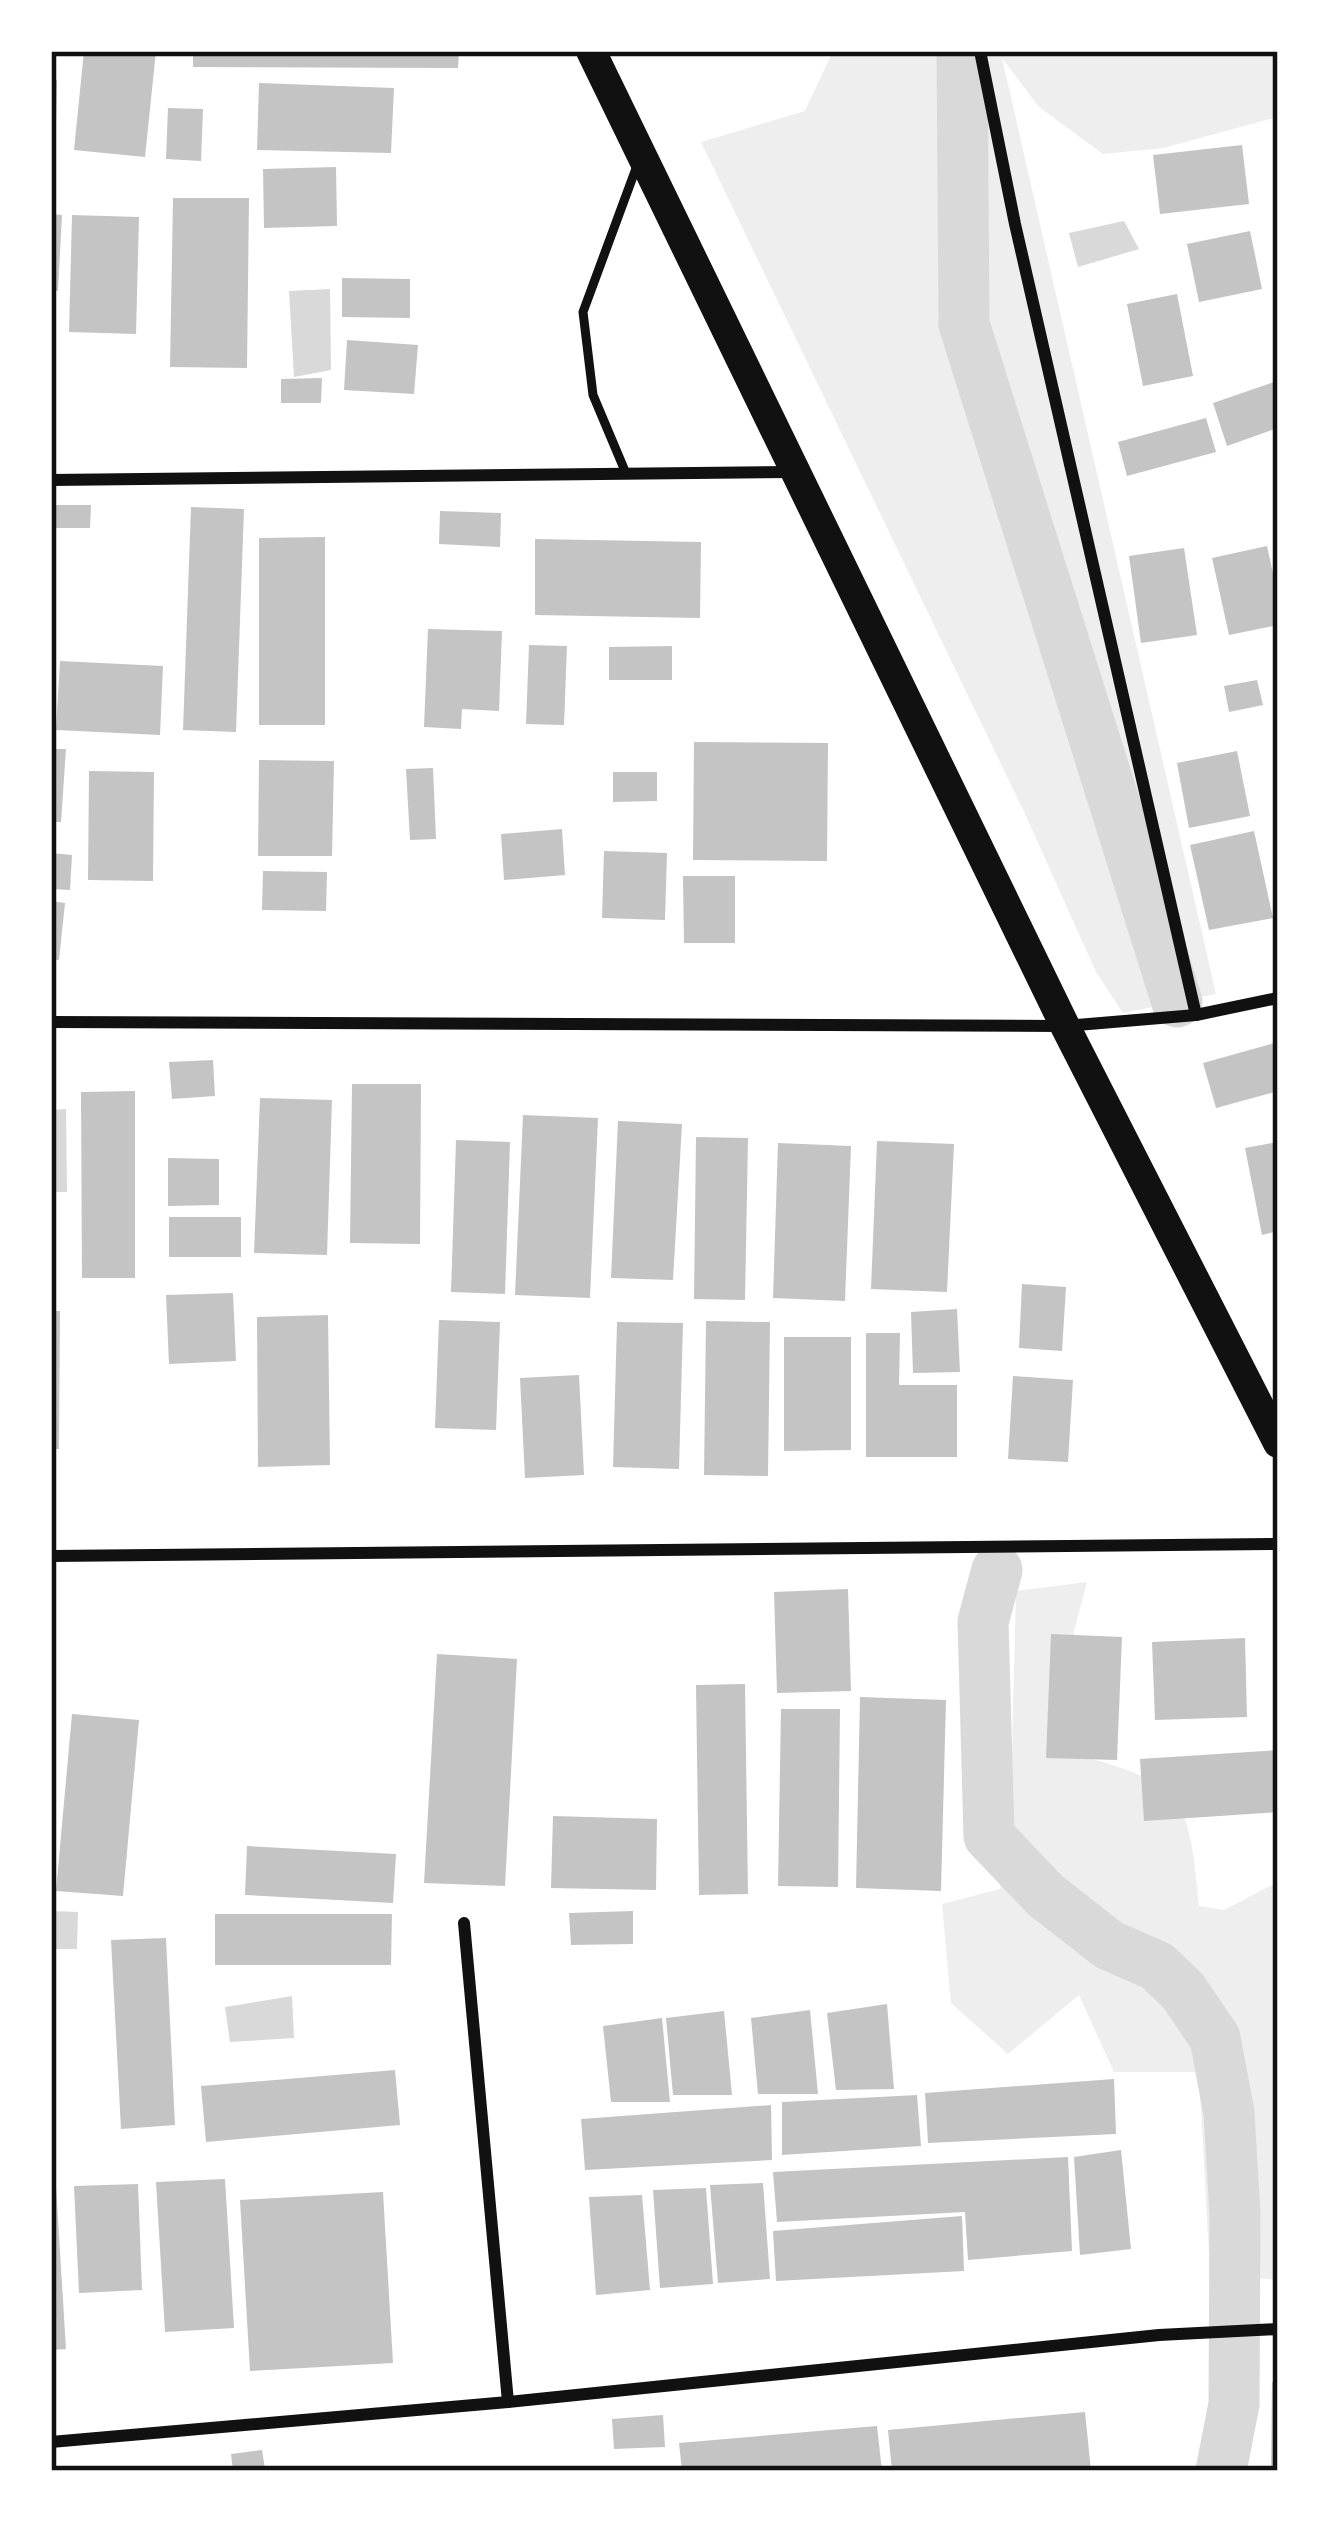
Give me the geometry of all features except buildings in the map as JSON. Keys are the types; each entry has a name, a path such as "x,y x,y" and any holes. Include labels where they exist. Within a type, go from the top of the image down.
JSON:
{"main road":[{"path":"591,51 1065,1026 1278,1443"}],"street":[{"path":"980,51 1020,248 1196,1015"},
{"path":"51,480 793,472"},
{"path":"51,1022 1065,1026 1196,1015 1278,998"},
{"path":"51,1556 1278,1544"},
{"path":"464,1923 508,2402"},
{"path":"51,2442 1202,2333 1278,2330"}],"lane":[{"path":"625,471 592,395 583,313 640,155"}],"shaded area":[{"path":"833,51 1278,51 1278,117 1163,148 1103,154 1039,107 1002,58 1216,994 1123,1013 1096,972 1026,816 701,142 805,111"},
{"path":"1124,221 1139,249 1078,267 1069,233"},
{"path":"330,289 331,370 294,377 289,291"},
{"path":"66,1109 67,1192 51,1192 51,1110"},
{"path":"1087,1582 1074,1631 1080,1756 1142,1776 1176,1802 1191,1842 1199,1906 1224,1910 1278,1882 1278,2280 1210,2274 1199,2072 1114,2072 1079,1995 1008,2054 951,2003 942,1904 1000,1889 1010,1828 1016,1591"},
{"path":"51,1911 78,1912 77,1949 51,1949"},
{"path":"292,1996 294,2038 230,2042 225,2007"},
{"path":"1255,2353 1254,2398 1242,2471 1203,2471 1218,2406 1216,2357"}],"waterway":[{"path":"962,51 964,324 1177,1002"},
{"path":"997,1570 983,1622 989,1836 1045,1895 1109,1945 1157,1966 1183,1991 1215,2038 1229,2113 1235,2214 1234,2404 1221,2471"}]}
